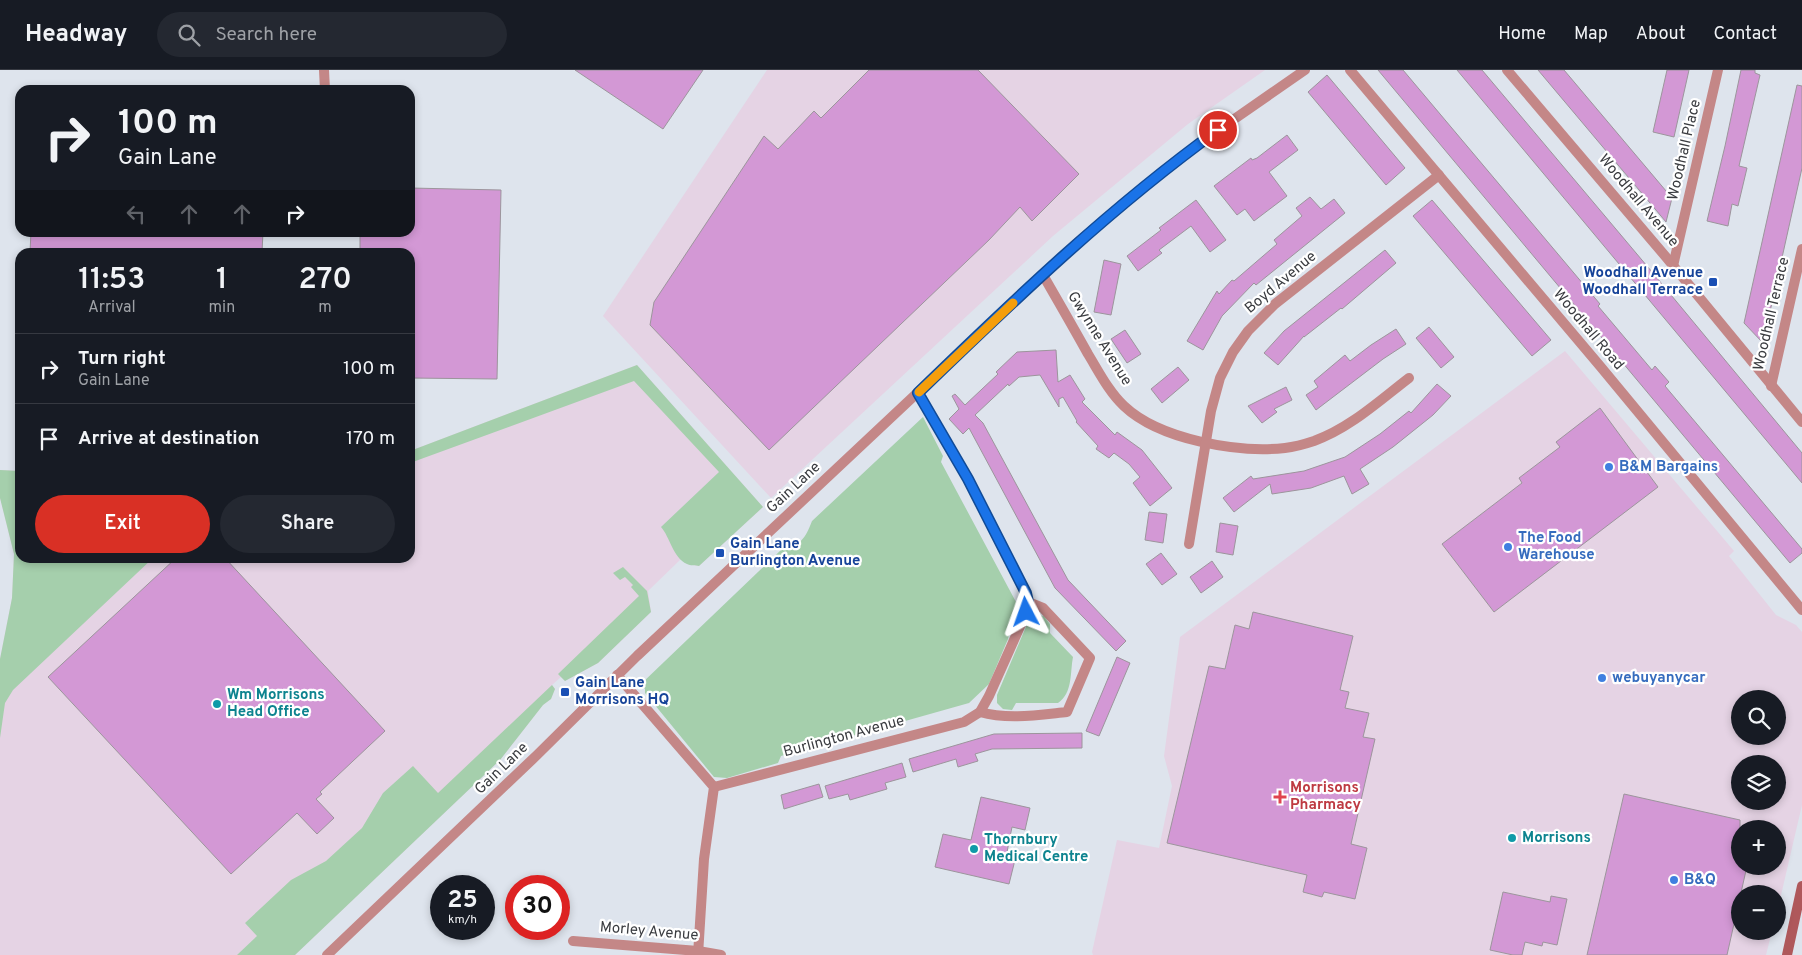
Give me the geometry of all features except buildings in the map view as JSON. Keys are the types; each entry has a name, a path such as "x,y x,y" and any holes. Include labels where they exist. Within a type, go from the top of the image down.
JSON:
{"main road":[{"path":"1787,955 1802,886"}],"street":[{"path":"324,70 325,85"},
{"name":"Gain Lane","path":"334,953 537,756 617,675 1078,242 1161,173 1239,114 1305,70"},
{"name":"Woodhall Road","path":"1350,70 1802,610"},
{"name":"Woodhall Avenue","path":"1507,70 1802,422"},
{"name":"Woodhall Place","path":"1673,266 1718,70"},
{"name":"Boyd Avenue","path":"1189,544 1205,444 1220,378 1233,352 1248,331 1275,304 1439,176"},
{"name":"Woodhall Terrace","path":"1771,386 1802,249"},
{"name":"Gwynne Avenue","path":"1043,275 1109,388 1125,407 1148,424 1186,439 1205,444 1257,449 1286,448 1315,440 1350,424 1408,378"},
{"path":"918,393 968,479 1026,593 1028,602 1026,612 993,688 980,712 992,716 1011,717 1067,712 1090,658 1043,608 1028,602"},
{"path":"617,675 714,787 704,859 698,953"},
{"name":"Burlington Avenue","path":"714,787 964,722 980,712"},
{"name":"Morley Avenue","path":"573,941 721,955"}],"shaded area":[{"path":"767,70 1265,70 1188,124 1053,236 771,498 603,316"},
{"path":"1565,351 1734,551 1729,556 1776,615 1796,625 1802,632 1802,805 1786,874 1786,820 1731,820 1731,875 1786,875 1783,885 1731,885 1731,940 1770,940 1766,955 1093,955 1092,952 1117,840 1159,848 1172,786 1164,756 1180,637"},
{"path":"637,365 763,507 699,566 687,564 681,559 648,591 651,612 598,663 565,681 561,677 552,685 555,689 551,699 543,705 500,760 295,955 0,955 0,659 12,598 14,554 0,498 0,470 15,471 15,563 415,563 415,449"}],"green space":[{"path":"637,365 763,507 699,566 688,565 682,561 661,527 719,472 634,381 415,461 415,449"},
{"path":"923,417 943,456 941,462 1016,602 1008,639 989,684 969,703 781,756 778,763 727,778 714,777 645,693 645,689 641,684 782,549 802,540 812,521"},
{"path":"0,470 15,471 15,563 148,563 13,690 5,703 0,738 0,659 12,598 14,554 0,498"},
{"path":"623,567 647,591 651,612 598,663 565,681 558,674 639,596 631,587 633,585 625,577 620,580 613,573"},
{"path":"1037,615 1044,616 1050,624 1050,633 1073,657 1069,688 1063,699 1058,703 1016,703 1012,710 1003,709 997,703 997,695 1028,622"},
{"path":"552,685 555,689 551,699 543,705 500,760 295,955 237,955 257,936 245,923 291,880 326,861 362,828 383,793 413,766 438,793"}],"slow traffic":[{"path":"919,392 1013,303"}],"place":[{"name":"Woodhall Avenue Woodhall Terrace","path":"1713,282"},
{"name":"B&M Bargains","path":"1609,467"},
{"name":"The Food Warehouse","path":"1508,547"},
{"name":"Gain Lane Burlington Avenue","path":"720,553"},
{"name":"webuyanycar","path":"1602,678"},
{"name":"Gain Lane Morrisons HQ","path":"565,692"},
{"name":"Wm Morrisons Head Office","path":"217,704"},
{"name":"Morrisons Pharmacy","path":"1280,797"},
{"name":"Morrisons","path":"1512,838"},
{"name":"Thornbury Medical Centre","path":"974,849"},
{"name":"B&Q","path":"1674,880"}],"route":[{"path":"1026,612 1028,602 1026,593 968,479 918,393 1078,242 1161,173 1218,130"}]}
